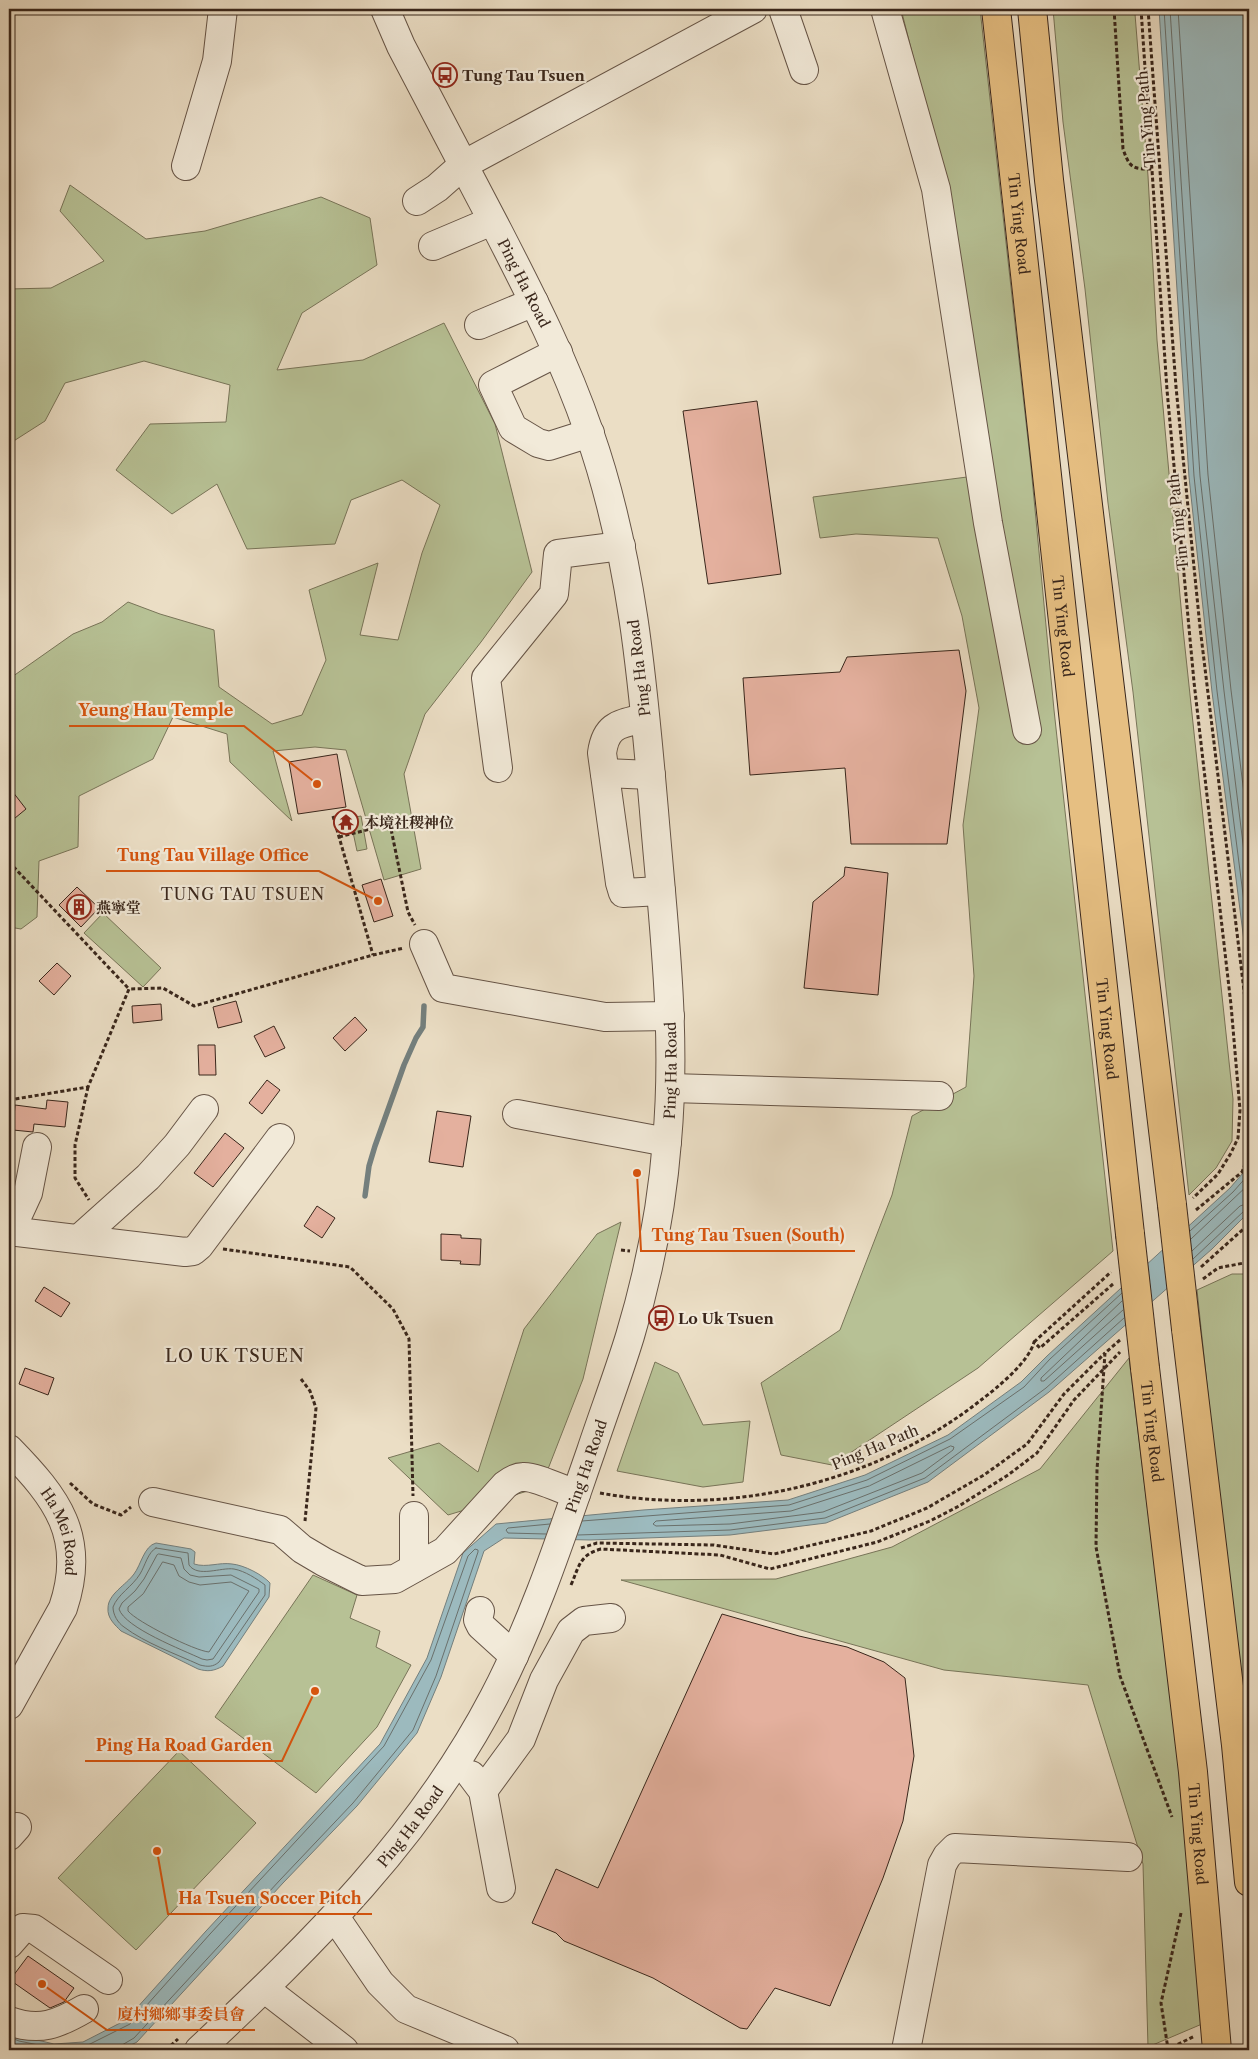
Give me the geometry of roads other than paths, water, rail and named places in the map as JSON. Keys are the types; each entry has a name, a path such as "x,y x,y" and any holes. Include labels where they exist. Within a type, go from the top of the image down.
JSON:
{"main road":[{"name":"Tin Ying Road","path":"996,9 1130,1234 1193,1772 1209,2041"},
{"path":"1032,9 1050,190 1184,1207 1186,1329 1236,1745 1249,1882"}],"street":[{"path":"186,166 217,61 224,9"},
{"name":"Ping Ha Road","path":"189,2044 265,1989 335,1917 410,1828 459,1758 494,1696 514,1656 547,1576 567,1546 632,1329 656,1221 667,1142 671,1088 670,1016 661,891 651,775 634,623 621,546 590,433 558,352 401,46 385,9"},
{"path":"417,201 437,188 463,165 753,9"},
{"path":"783,9 804,70"},
{"path":"885,9 936,188 988,522 1027,730"},
{"path":"433,246 492,221"},
{"path":"479,325 534,302"},
{"path":"558,352 492,384 513,428 538,442 549,446 590,433"},
{"path":"498,768 486,678 554,594 558,554 621,546"},
{"path":"645,718 609,730 604,740 602,753 620,884 623,893 661,891"},
{"path":"605,773 651,775"},
{"path":"424,944 443,988 605,1017 670,1016"},
{"path":"671,1088 938,1096"},
{"path":"80,1238 148,1177 177,1145 204,1108"},
{"path":"517,1114 667,1142"},
{"path":"37,1147 28,1193 10,1230 185,1252 193,1251 199,1246 280,1138"},
{"name":"Ha Mei Road","path":"9,1449 45,1487 61,1516 70,1542 72,1569 66,1602 9,1705"},
{"path":"153,1502 280,1530 302,1549 362,1581 395,1578 445,1551 505,1485 513,1479 523,1477 533,1479 580,1500"},
{"path":"414,1516 414,1568"},
{"path":"480,1611 478,1620 481,1626 514,1656"},
{"path":"483,1791 521,1739 544,1680 571,1631 584,1622 611,1618"},
{"path":"459,1758 483,1791 501,1888"},
{"path":"906,2050 942,1865 955,1848 1128,1857"},
{"path":"335,1917 380,1983 406,2009 505,2050"},
{"path":"9,1944 23,1928 34,1929 108,1980"},
{"path":"265,1989 344,2050"},
{"path":"9,2021 42,2026 61,2023 84,2009"}],"water":[{"path":"1159,9 1249,9 1249,980 1212,692 1189,477"},
{"path":"1249,1166 1249,1212 1212,1249 1049,1392 928,1482 826,1523 730,1535 590,1540 504,1538 484,1551 441,1677 417,1733 357,1806 283,1883 137,2042 121,2050 9,2050 9,2031 20,2036 54,2044 83,2042 126,2020 380,1744 427,1658 463,1553 496,1524 643,1510 788,1500 865,1475 948,1435 1021,1382 1230,1188"},
{"path":"156,1543 191,1549 195,1552 194,1564 242,1566 270,1583 269,1597 223,1666 211,1670 198,1669 121,1631 110,1618 108,1608 111,1598 134,1574 148,1548"}],"waterway":[{"path":"365,1196 369,1166 375,1146 404,1065 423,1027 424,1006"}],"place":[{"name":"Tung Tau Tsuen","path":"445,75"},
{"name":"Yeung Hau Temple","path":"317,784"},
{"name":"本境社稷神位","path":"346,822"},
{"name":"Tung Tau Village Office","path":"378,901"},
{"name":"燕寧堂","path":"79,907"},
{"name":"Tung Tau Tsuen (South)","path":"637,1173"},
{"name":"Lo Uk Tsuen","path":"661,1318"},
{"name":"Ping Ha Road Garden","path":"315,1691"},
{"name":"Ha Tsuen Soccer Pitch","path":"157,1851"},
{"name":"廈村鄉鄉事委員會","path":"42,1984"}],"district":[{"name":"TUNG TAU TSUEN","path":"243,894"},
{"name":"LO UK TSUEN","path":"235,1356"}]}
